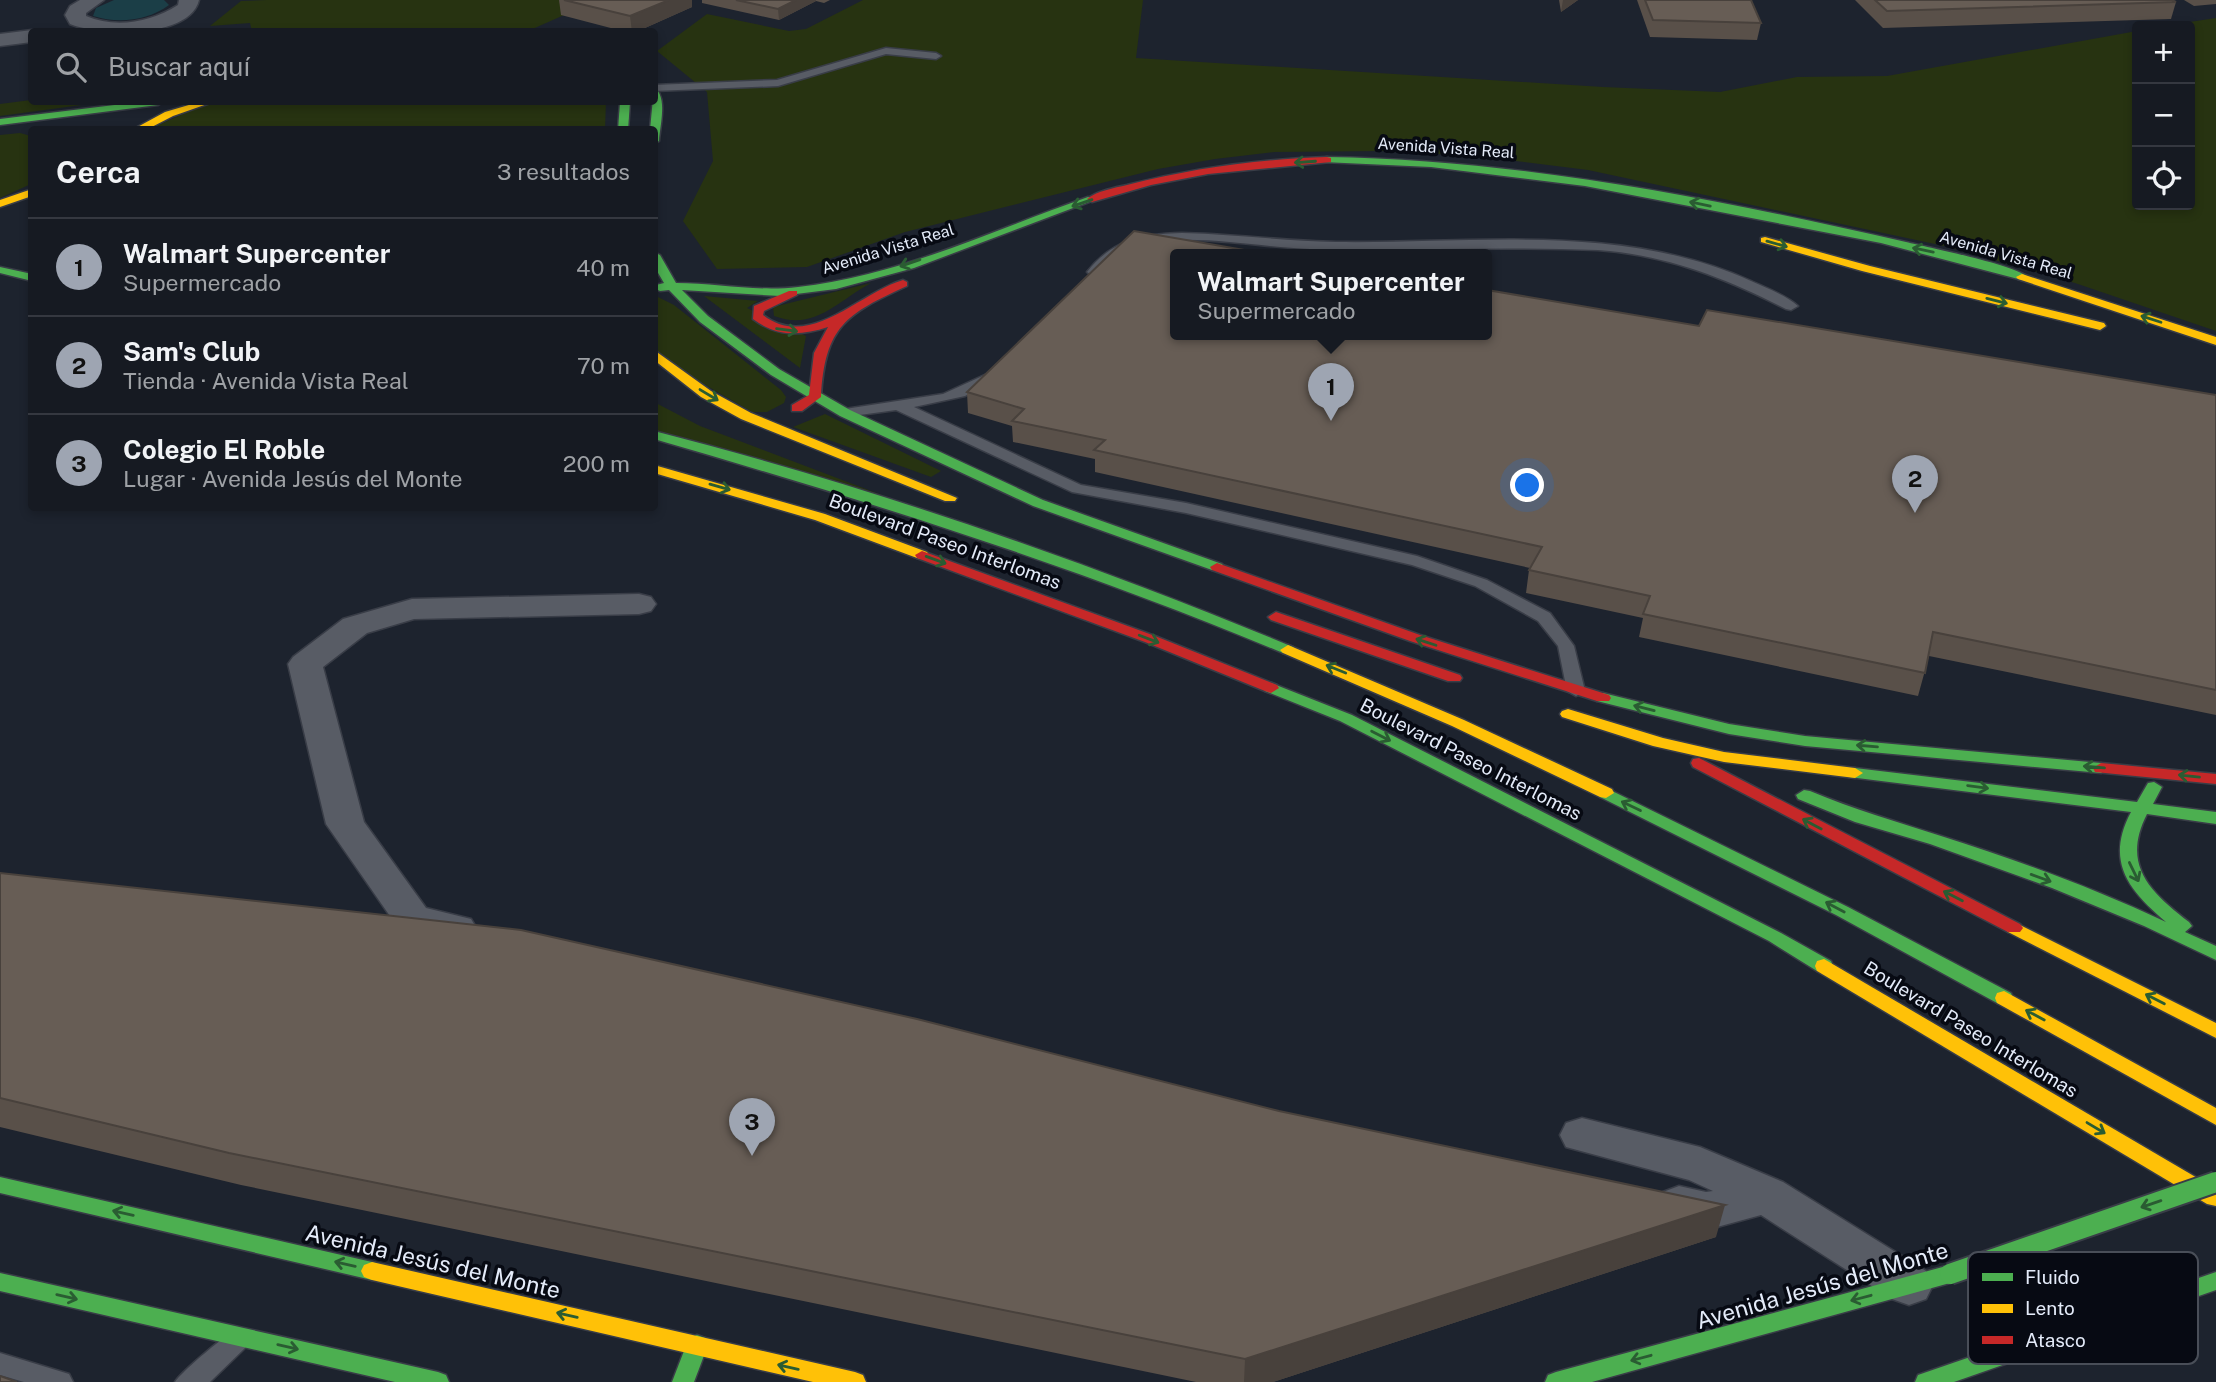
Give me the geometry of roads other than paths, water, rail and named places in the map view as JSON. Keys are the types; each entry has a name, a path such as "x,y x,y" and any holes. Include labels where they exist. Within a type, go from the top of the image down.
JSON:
{"main road":[{"path":"0,122 134,105"},
{"path":"146,126 169,114 198,105"},
{"path":"624,126 625,105"},
{"path":"655,126 657,105"},
{"path":"0,122 28,127"},
{"name":"Avenida Vista Real","path":"658,287 671,285 766,293 805,290 852,282 1111,193 1189,174 1346,159 1412,160 1487,166 1580,179 1945,254 2216,341"},
{"name":"Avenida Vista Real","path":"1192,190 1352,172 1422,173 1588,195 1651,211"},
{"path":"0,204 28,194"},
{"path":"1753,237 1866,269 2115,330"},
{"path":"1866,269 1860,259 1861,252 1870,246 1888,242"},
{"name":"Avenida Vista Real","path":"815,397 816,366 822,342 828,332 851,312 878,295 907,282 1018,244"},
{"path":"658,262 671,285 704,319 775,372 845,413 1038,503 1415,638 1576,691 1729,730 1805,741 2216,779"},
{"path":"0,270 28,277"},
{"path":"805,290 768,302 758,309 757,316 762,323 772,328 801,331 820,327 851,312"},
{"path":"658,357 706,394 746,416 966,504"},
{"path":"770,424 815,397"},
{"name":"Boulevard Paseo Interlomas","path":"658,436 816,480 991,537 1371,683 1566,773 1822,900 2216,1117"},
{"name":"Boulevard Paseo Interlomas","path":"658,470 820,517 1150,639 1346,718 1775,937 2216,1199"},
{"path":"1263,612 1395,660 1474,685"},
{"path":"1576,691 1659,742 1872,856 2216,1031"},
{"path":"1553,709 1659,742 1724,757 1806,769 1911,778 2216,818"},
{"path":"1724,757 1778,783 2058,884 2150,922 2216,954"},
{"path":"2162,773 2128,839 2127,856 2135,876 2152,902 2216,949"},
{"path":"1889,791 1911,778"},
{"path":"1865,813 1872,856"},
{"name":"Avenida Jesús del Monte","path":"2010,1252 2216,1182"},
{"name":"Avenida Jesús del Monte","path":"0,1185 855,1382"},
{"name":"Avenida Jesús del Monte","path":"1556,1382 1930,1279 1968,1266"},
{"path":"2198,1287 2216,1281"},
{"path":"0,1282 438,1382"},
{"path":"683,1382 697,1345"},
{"path":"1926,1382 1979,1364"}],"street":[{"path":"84,24 75,15 77,10 94,0"},
{"path":"128,28 156,26 181,13 190,0"},
{"path":"66,28 84,24 108,28"},
{"path":"0,42 27,37"},
{"path":"493,937 413,919 345,824 305,664 355,626 412,610 639,604"},
{"path":"1582,1135 1700,1165 1767,1195 1930,1279"},
{"path":"1639,1197 1706,1211 1767,1195"}],"lane":[{"path":"658,89 778,83 886,51 936,56"},
{"path":"1081,285 1116,248 1165,236 1306,245 1475,243 1647,251 1681,259 1748,285 1791,306"},
{"path":"845,413 960,393 991,376 1000,367"},
{"path":"896,404 1077,489 1185,508 1418,561 1481,583 1544,617 1566,646 1576,691"},
{"path":"188,1382 198,1377 241,1336"},
{"path":"0,1364 60,1382"}],"water":[{"path":"114,0 164,0 169,5 151,15 132,20 93,16 96,8"}],"place":[{"name":"Walmart Supercenter","path":"1331,421"},
{"name":"Sam's Club","path":"1915,513"},
{"name":"Colegio El Roble","path":"752,1156"}]}
